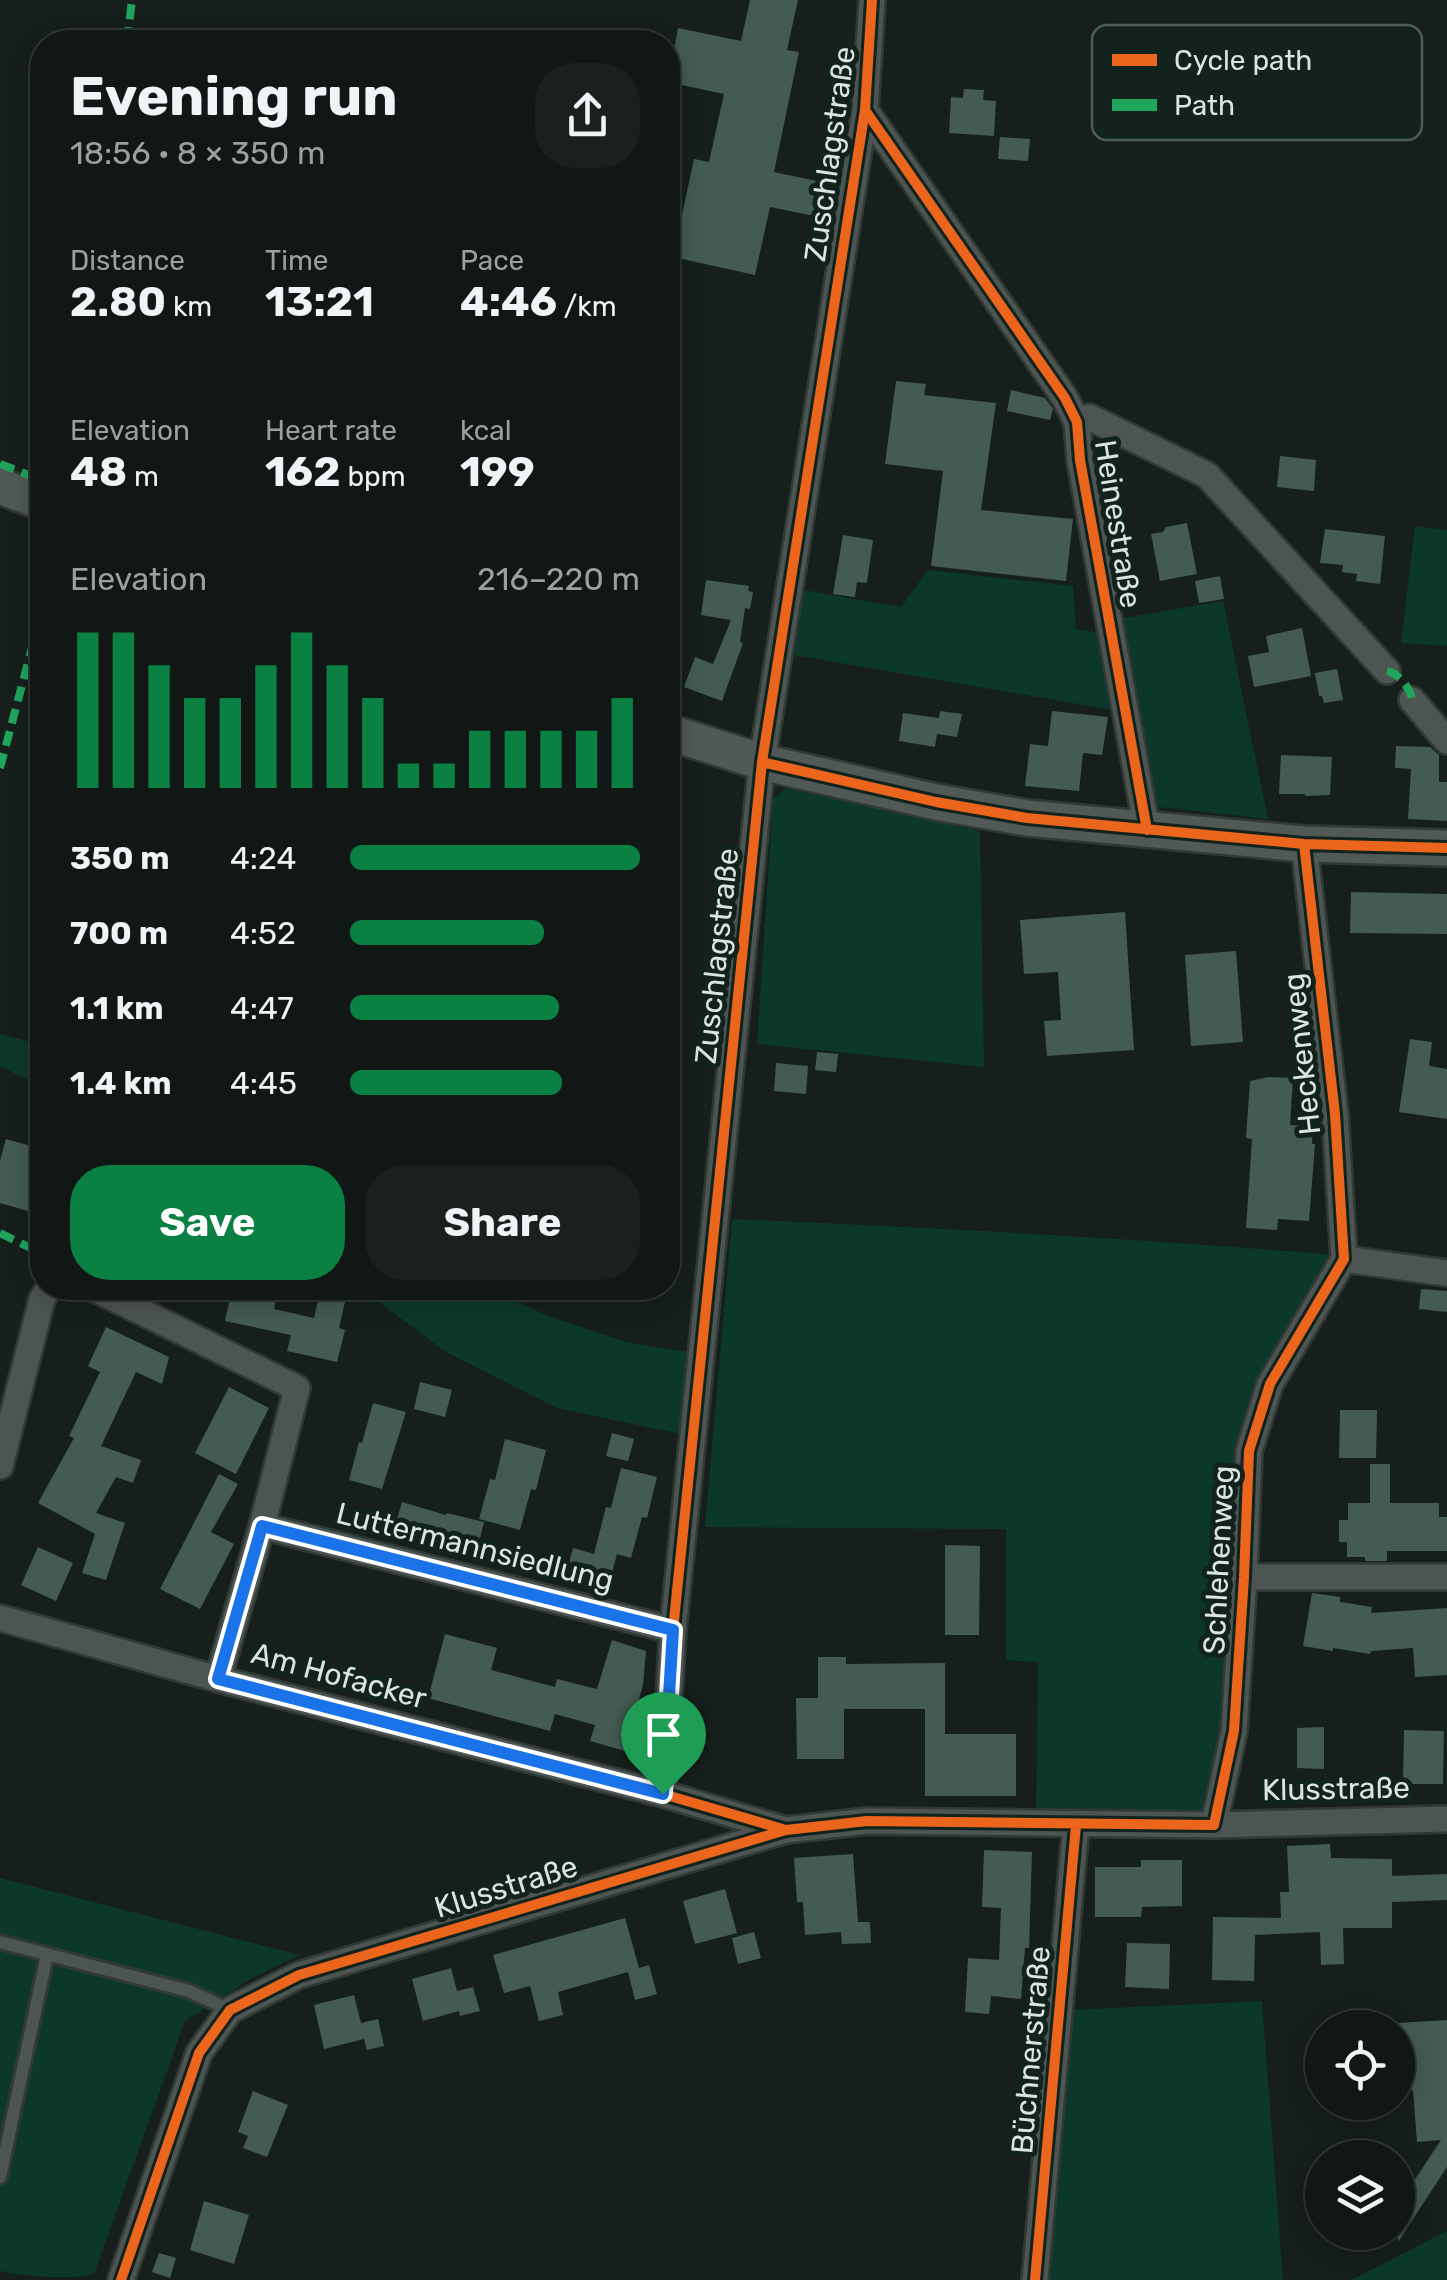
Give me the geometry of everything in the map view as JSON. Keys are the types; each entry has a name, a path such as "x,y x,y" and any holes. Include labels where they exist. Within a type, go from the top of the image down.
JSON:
{"street":[{"name":"Zuschlagstraße","path":"663,1794 673,1630 762,762 864,110 872,0"},
{"name":"Heinestraße","path":"864,110 1066,398 1077,422 1080,460 1146,830"},
{"name":"Heinestraße","path":"1077,422 1089,417 1207,475 1387,670"},
{"path":"0,486 30,497"},
{"path":"1412,700 1447,741"},
{"path":"680,736 762,762 936,802 1027,818 1304,844 1447,848"},
{"name":"Heckenweg","path":"1304,844 1334,1114 1344,1259"},
{"path":"1344,1259 1447,1273"},
{"name":"Schlehenweg","path":"1214,1825 1234,1731 1249,1451 1270,1384 1344,1259"},
{"path":"0,1466 42,1300"},
{"path":"118,1300 298,1388 218,1679"},
{"name":"Luttermannsiedlung","path":"262,1526 673,1630"},
{"path":"1244,1577 1447,1577"},
{"name":"Am Hofacker","path":"0,1618 218,1679 663,1794"},
{"path":"663,1794 786,1830"},
{"name":"Klusstraße","path":"121,2280 200,2053 230,2010 299,1975 786,1830 867,1821 1214,1825 1447,1819"},
{"name":"Büchnerstraße","path":"1035,2280 1076,1825"}],"lane":[{"path":"0,1942 189,1991 230,2010"},
{"path":"0,2177 47,1955"}],"green space":[{"path":"1415,526 1447,530 1447,646 1401,643"},
{"path":"928,570 1073,586 1076,629 1105,634 1118,711 794,655 803,590 901,607"},
{"path":"1223,601 1268,819 1158,807 1118,619"},
{"path":"785,788 980,831 984,1067 757,1044 773,800"},
{"path":"0,1034 30,1042 30,1081 0,1066"},
{"path":"732,1219 1185,1243 1335,1255 1266,1382 1228,1731 1207,1817 1036,1813 1038,1662 1006,1660 1006,1529 705,1527"},
{"path":"376,1300 514,1300 545,1315 626,1342 688,1352 680,1434 557,1408 446,1352"},
{"path":"0,1878 300,1955 252,1978 185,2021 94,2274 48,2277 0,2271"},
{"path":"1262,2001 1283,2280 1049,2280 1069,2010"},
{"path":"1447,2231 1447,2280 1351,2280 1415,2250"}],"building":[{"path":"750,0 798,0 787,50 799,52 774,172 821,182 814,216 770,207 755,275 680,259 680,224 694,159 709,162 724,94 680,85 678,28 741,41"},
{"path":"964,89 984,90 983,100 996,101 994,136 949,133 951,97 963,98"},
{"path":"1000,137 1030,139 1028,161 998,159"},
{"path":"896,381 926,384 924,395 996,403 981,510 1073,519 1066,581 931,566 943,471 885,464"},
{"path":"1011,390 1045,398 1053,409 1050,420 1007,411"},
{"path":"1280,456 1316,460 1314,491 1277,487"},
{"path":"1187,523 1197,574 1160,581 1151,534"},
{"path":"1325,529 1385,536 1380,584 1356,581 1357,574 1342,572 1343,565 1320,563"},
{"path":"843,535 873,540 867,583 857,582 855,597 833,594"},
{"path":"1220,576 1224,599 1199,603 1195,581"},
{"path":"706,580 749,586 748,591 753,592 750,609 745,608 740,642 743,643 722,701 684,687 695,657 713,664 731,620 701,615"},
{"path":"1302,628 1311,676 1254,687 1248,656 1269,652 1266,636"},
{"path":"1337,669 1343,700 1324,703 1315,673"},
{"path":"940,711 962,714 957,737 937,734 935,747 899,741 903,713 939,718"},
{"path":"1052,711 1108,717 1102,755 1083,753 1079,791 1025,786 1030,744 1048,746"},
{"path":"1396,746 1430,747 1439,755 1439,782 1447,782 1447,821 1408,819 1411,769 1395,768"},
{"path":"1281,755 1332,757 1330,795 1279,794"},
{"path":"1351,892 1447,894 1447,934 1350,933"},
{"path":"1125,912 1134,1050 1047,1056 1044,1021 1061,1020 1058,972 1024,974 1020,920"},
{"path":"1236,951 1243,1042 1191,1046 1185,955"},
{"path":"1410,1039 1432,1042 1429,1066 1447,1069 1447,1119 1399,1112"},
{"path":"817,1052 838,1054 836,1072 815,1070"},
{"path":"776,1063 808,1066 806,1094 774,1091"},
{"path":"1293,1078 1290,1125 1313,1127 1315,1144 1309,1221 1278,1219 1277,1230 1246,1228 1252,1139 1246,1138 1250,1081"},
{"path":"6,1139 30,1146 28,1211 0,1203 0,1161"},
{"path":"1421,1289 1447,1291 1447,1312 1419,1309"},
{"path":"229,1300 276,1300 274,1309 314,1318 318,1300 345,1302 339,1328 345,1330 337,1362 287,1351 291,1335 225,1321"},
{"path":"106,1327 169,1357 162,1384 136,1372 101,1446 141,1460 133,1483 116,1477 96,1513 125,1523 106,1580 82,1573 95,1534 38,1503 74,1438 69,1436 100,1372 88,1366"},
{"path":"420,1382 452,1390 445,1417 414,1409"},
{"path":"229,1387 269,1408 236,1474 195,1453"},
{"path":"373,1403 406,1412 382,1489 349,1480"},
{"path":"1340,1410 1377,1410 1376,1458 1339,1458"},
{"path":"612,1433 634,1439 628,1461 606,1456"},
{"path":"505,1439 546,1450 520,1530 479,1519 490,1479 495,1480"},
{"path":"1370,1464 1390,1464 1390,1503 1439,1503 1439,1517 1447,1517 1447,1551 1387,1551 1387,1561 1347,1557 1347,1542 1339,1542 1339,1520 1348,1520 1348,1503 1370,1503"},
{"path":"621,1468 657,1477 647,1518 642,1517 631,1558 617,1554 610,1580 567,1570 573,1548 594,1554"},
{"path":"219,1474 238,1484 211,1532 234,1544 200,1609 160,1589"},
{"path":"402,1502 484,1522 478,1546 396,1523"},
{"path":"945,1545 980,1546 979,1635 945,1635"},
{"path":"38,1547 73,1563 56,1601 21,1585"},
{"path":"1312,1593 1372,1607 1371,1613 1447,1608 1447,1675 1415,1677 1413,1648 1370,1654 1303,1646"},
{"path":"445,1634 497,1648 491,1670 555,1687 557,1679 597,1689 612,1640 646,1651 643,1685 625,1751 590,1741 595,1725 555,1714 550,1731 428,1698"},
{"path":"818,1657 846,1657 846,1664 945,1663 945,1734 1016,1734 1016,1796 925,1796 925,1709 844,1709 844,1759 797,1759 796,1698 818,1698"},
{"path":"1324,1727 1324,1769 1297,1768 1297,1728"},
{"path":"1404,1730 1444,1731 1443,1784 1403,1784"},
{"path":"1330,1844 1331,1858 1392,1859 1392,1876 1447,1874 1447,1900 1392,1902 1392,1928 1343,1928 1344,1964 1321,1965 1320,1932 1255,1935 1254,1981 1212,1980 1213,1917 1281,1918 1280,1892 1289,1892 1287,1846"},
{"path":"984,1850 1032,1852 1029,1948 1025,1948 1021,1999 991,1996 989,2014 965,2012 968,1958 999,1960 1001,1908 982,1907"},
{"path":"853,1854 858,1922 870,1922 871,1943 842,1944 841,1932 805,1935 803,1902 797,1902 794,1858"},
{"path":"1141,1860 1182,1860 1182,1906 1142,1907 1141,1917 1095,1917 1095,1867 1141,1867"},
{"path":"725,1889 737,1933 695,1944 683,1901"},
{"path":"625,1918 639,1968 649,1965 657,1994 635,2000 628,1972 558,1992 563,2015 539,2021 530,1986 504,1993 493,1955"},
{"path":"754,1932 761,1958 738,1964 732,1938"},
{"path":"1127,1943 1170,1944 1169,1989 1125,1987"},
{"path":"451,1968 457,1991 473,1987 480,2011 460,2016 459,2011 423,2021 412,1979"},
{"path":"354,1995 361,2023 378,2019 384,2046 367,2050 364,2039 324,2049 314,2005"},
{"path":"1447,2020 1447,2167 1415,2216 1415,2179 1441,2140 1417,2142 1415,2022"},
{"path":"253,2091 288,2105 267,2157 243,2148 248,2136 238,2132"},
{"path":"204,2201 249,2215 234,2264 190,2250"},
{"path":"159,2253 176,2258 170,2278 152,2272"}],"marked path":[{"path":"128,30 132,0"},
{"path":"0,464 30,475"},
{"path":"0,768 30,655"},
{"path":"1387,671 1403,682 1412,700"},
{"path":"0,1233 30,1248"}],"cycle path":[{"path":"786,1830 663,1794 673,1630 762,762 865,110 872,0"},
{"path":"865,110 1065,398 1077,422 1080,460 1147,830"},
{"path":"762,762 936,802 1027,818 1304,844 1447,848"},
{"path":"1304,844 1335,1114 1344,1259"},
{"path":"121,2280 199,2053 230,2010 299,1975 786,1830 867,1821 1214,1825 1234,1731 1249,1451 1270,1384 1344,1259"},
{"path":"1035,2280 1076,1825"}],"route":[{"path":"262,1526 673,1630 663,1794 218,1679 262,1526"}]}
